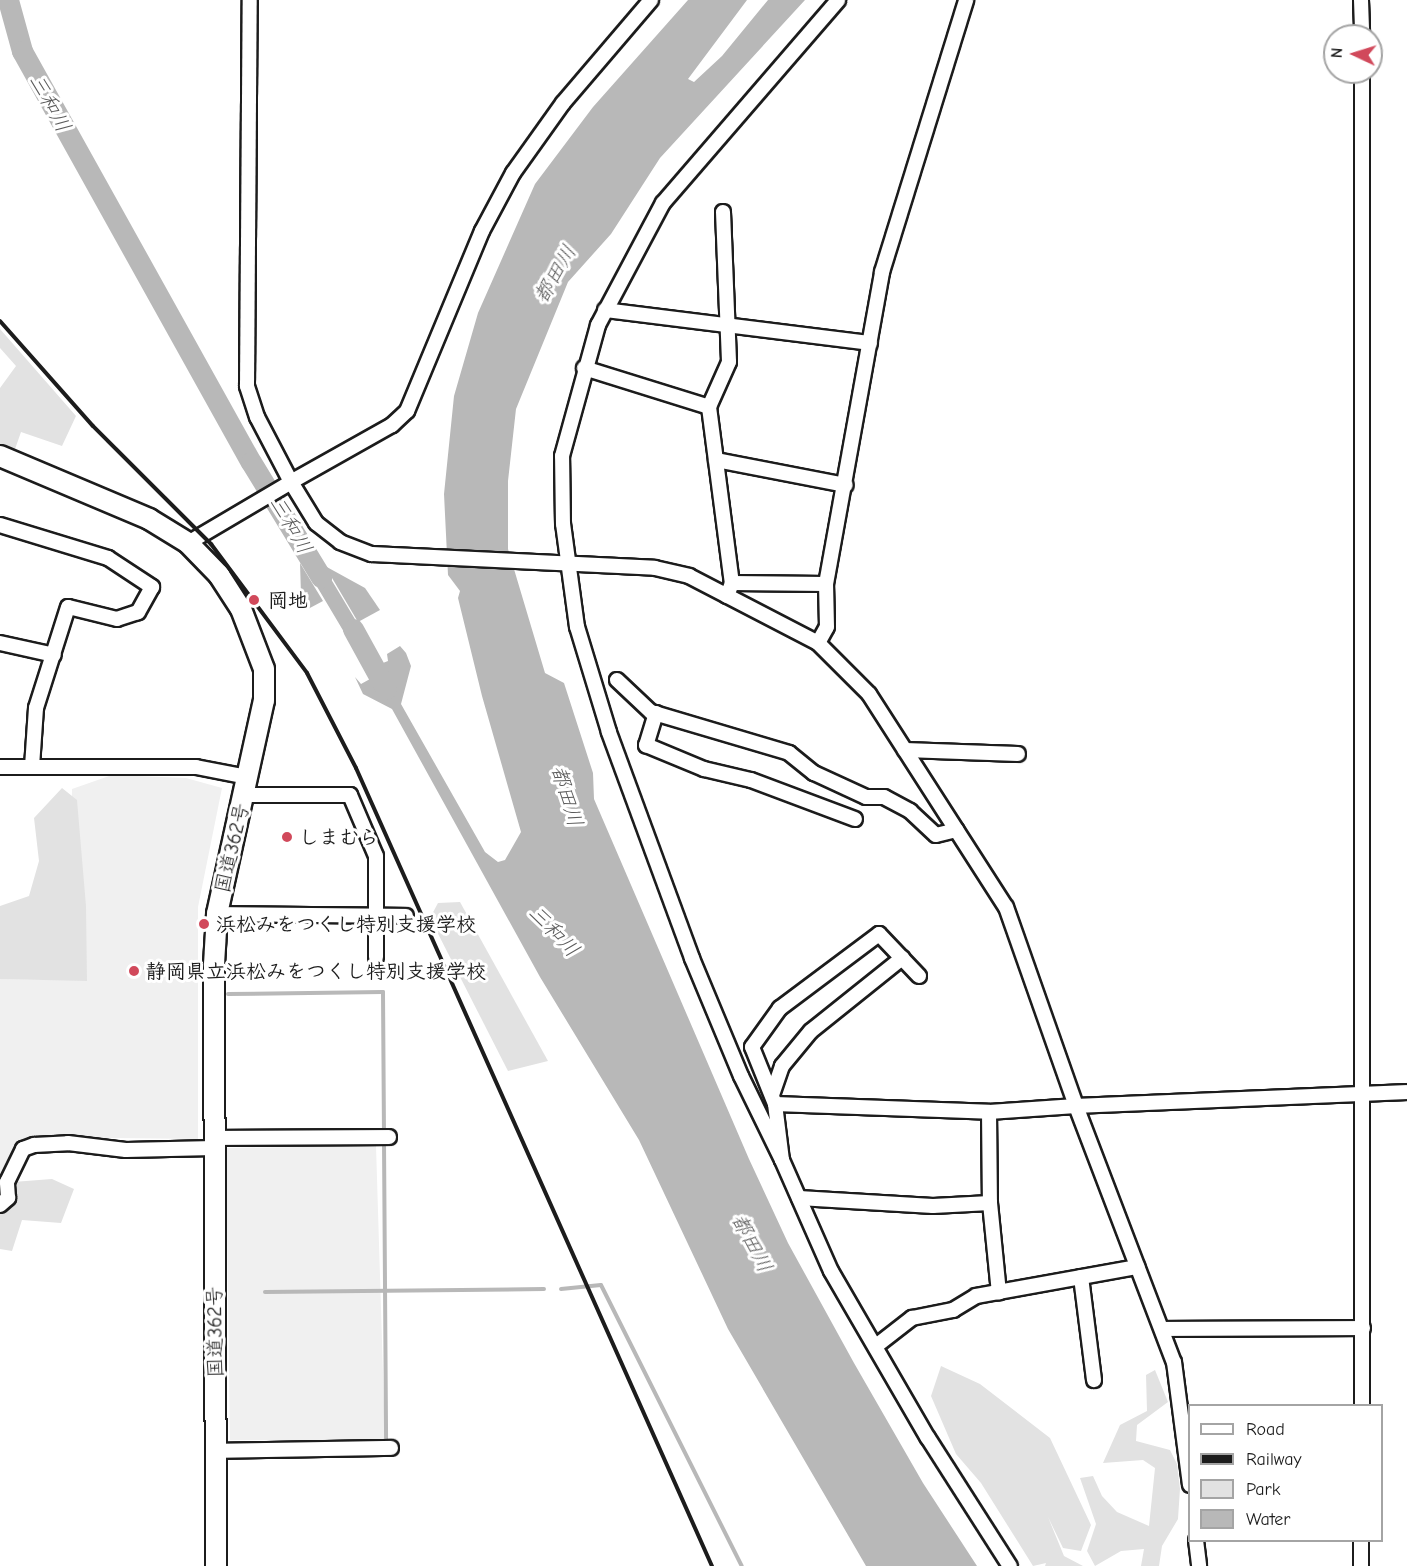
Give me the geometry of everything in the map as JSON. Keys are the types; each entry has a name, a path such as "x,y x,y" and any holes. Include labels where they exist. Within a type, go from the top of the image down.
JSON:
{"highway":[{"name":"国道362号","path":"0,456 149,519 188,543 219,575 241,609 264,669 264,700 217,914 214,1143 216,1566"}],"street":[{"path":"250,0 247,386 257,417 287,484 316,523 340,542 372,554 414,558 656,568 730,590 818,643 869,694 1006,907 1076,1106 1174,1362 1188,1470"},
{"path":"838,0 663,203 605,310 584,368 562,456 562,524 565,564 577,627 619,762 692,958 741,1076 782,1160 831,1271 928,1438 1010,1566"},
{"path":"818,643 826,627 826,584 846,485 882,272 966,0"},
{"path":"1361,0 1362,24"},
{"path":"188,543 392,425 406,411 482,231 513,173 563,103 646,3"},
{"path":"1362,84 1362,1404"},
{"path":"723,212 729,362 710,406 730,590"},
{"path":"605,310 870,343"},
{"path":"584,368 710,406"},
{"path":"716,460 846,485"},
{"path":"0,525 108,558 152,587 138,612 117,619 68,607 36,708 32,766"},
{"path":"730,590 826,584"},
{"path":"0,643 54,655"},
{"path":"617,680 656,713 789,753 814,773 866,797 884,797 910,811 936,835 956,830"},
{"path":"656,713 646,745 704,769 751,780 855,819"},
{"path":"905,750 1018,754"},
{"path":"0,767 196,767 246,786 350,795 376,856 375,957"},
{"path":"823,807 834,782"},
{"path":"217,914 406,916"},
{"path":"782,1160 773,1100 752,1047 780,1008 879,934 919,976"},
{"path":"773,1100 782,1066 811,1031 902,958"},
{"path":"773,1100 989,1112 1076,1106 1407,1092"},
{"path":"989,1112 990,1203 999,1293"},
{"path":"0,1205 8,1198 7,1182 23,1149 34,1145 68,1143 126,1150 214,1143 389,1137"},
{"path":"799,1198 933,1206 990,1203"},
{"path":"876,1346 912,1318 953,1310 976,1296 1137,1267"},
{"path":"1081,1277 1094,1380"},
{"path":"1162,1329 1363,1328"},
{"path":"216,1451 391,1448"},
{"path":"1196,1542 1198,1566"},
{"path":"1361,1542 1361,1566"}],"shaded area":[{"name":"静岡県立浜松みをつくし特別支援学校","path":"112,775 186,778 222,788 198,907 198,1139 30,1137 7,1182 0,1182 0,979 69,980 72,789"},
{"path":"376,1146 385,1440 230,1440 226,1148"}],"green space":[{"path":"0,329 76,416 62,446 21,432 14,452 0,444 0,388 16,366 0,348"},
{"path":"62,788 77,800 86,906 87,981 0,979 0,906 29,896 39,861 34,818"},
{"path":"460,902 548,1061 508,1071 430,918 438,903"},
{"path":"52,1179 74,1189 61,1223 22,1220 12,1251 0,1249 0,1183"},
{"path":"941,1366 980,1384 1050,1438 1091,1525 1081,1551 1063,1548 1048,1517 1064,1556 1083,1566 1045,1566 1046,1563 1033,1566 981,1483 956,1454 931,1396"},
{"path":"1155,1370 1168,1402 1137,1425 1136,1441 1170,1450 1177,1464 1180,1489 1178,1519 1162,1546 1159,1566 1141,1566 1144,1549 1121,1551 1095,1566 1087,1551 1096,1524 1080,1478 1093,1476 1102,1496 1117,1512 1149,1526 1155,1468 1143,1460 1103,1463 1120,1425 1147,1411 1146,1375"}],"water":[{"name":"都田川","path":"688,0 747,0 688,79 694,82 722,56 768,0 805,0 660,158 611,234 568,282 516,409 508,481 508,549 545,673 564,683 593,773 594,799 749,1159 788,1243 854,1363 923,1483 977,1566 866,1566 728,1329 639,1140 540,977 392,709 363,694 355,677 361,684 370,679 365,670 388,661 387,654 400,646 406,653 411,666 401,704 485,852 498,862 505,860 521,832 482,696 458,598 460,591 448,575 444,494 454,396 478,313 535,184 593,107"},
{"path":"298,539 309,557 322,564 374,651 360,659 300,558"},
{"path":"300,563 323,601 308,609 301,594"},
{"path":"325,566 365,588 380,610 358,622"}],"waterway":[{"name":"三和川","path":"8,0 22,51 251,462 321,577"},
{"name":"三和川","path":"353,629 386,689"},
{"path":"228,994 383,992 384,1131"},
{"path":"384,1142 386,1442"},
{"path":"561,1289 601,1285 742,1566"},
{"path":"265,1292 544,1289"}],"railway":[{"path":"0,321 93,426 211,544 307,673 356,768 712,1566"}],"place":[{"name":"岡地","path":"254,600"},
{"name":"しまむら","path":"287,837"},
{"name":"浜松みをつくし特別支援学校","path":"204,924"},
{"name":"静岡県立浜松みをつくし特別支援学校","path":"134,971"}]}
